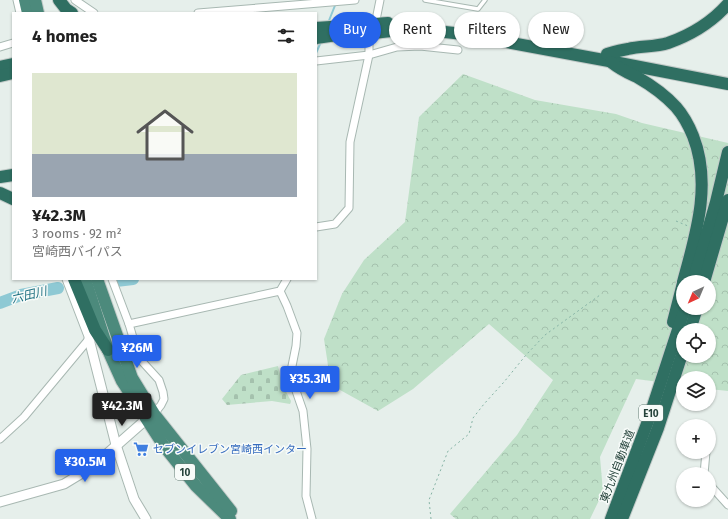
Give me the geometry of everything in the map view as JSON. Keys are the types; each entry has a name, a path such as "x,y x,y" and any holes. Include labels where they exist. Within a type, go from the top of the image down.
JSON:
{"highway":[{"path":"26,0 28,12"},
{"path":"35,0 38,12"},
{"path":"59,0 71,12"},
{"path":"608,57 629,48 646,48 668,43 699,29 722,11 728,4"},
{"path":"317,31 389,23 414,23 463,27 537,40 728,84"},
{"path":"381,32 418,29 455,33 728,77"},
{"path":"317,31 329,32"},
{"path":"317,44 329,42"},
{"path":"608,57 622,71 638,78 656,89 677,108 689,126 698,148 701,164 702,196 695,237 685,275"},
{"path":"0,67 12,64"},
{"path":"0,76 12,73"},
{"path":"695,275 716,202 728,152"},
{"path":"0,177 12,175"},
{"path":"0,193 12,199"},
{"path":"706,275 728,200"},
{"path":"74,280 95,330 108,350"},
{"name":"10","path":"85,280 108,350 122,381 150,417 238,519"},
{"name":"10","path":"97,280 132,378 164,446 196,486 230,519"},
{"path":"648,421 676,311"},
{"name":"東九州自動車道","path":"615,518 683,315"},
{"name":"東九州自動車道","path":"615,518 658,428 679,363"}],"street":[{"path":"17,0 20,12"},
{"path":"75,0 93,12"},
{"path":"210,12 355,0"},
{"path":"378,12 380,0"},
{"path":"0,47 12,43"},
{"path":"317,62 369,55 412,46 458,50"},
{"path":"317,227 335,224 349,208 350,142 369,55 368,48"},
{"path":"0,198 12,204"},
{"path":"66,280 89,339 116,445 134,499 146,519"},
{"path":"0,502 64,484 92,467 161,406 164,399 159,380 139,358 129,324 112,280"},
{"path":"129,324 280,291 286,280"},
{"path":"280,291 297,333 291,371 303,411 307,449 306,496 312,519"},
{"path":"0,439 24,417 89,339"},
{"path":"716,492 728,505"}],"lane":[{"path":"425,0 478,9 485,0"}],"path":[{"path":"676,221 688,226"},
{"path":"431,519 429,500 448,451 469,434 473,418 526,355 545,335 600,295"}],"green space":[{"path":"463,74 535,100 616,114 642,123 728,143 728,391 716,390 716,371 676,371 676,384 636,379 600,457 603,492 590,519 456,519 450,514 517,435 553,380 489,324 413,389 378,411 331,385 324,339 342,294 364,260 405,222 419,117"},
{"path":"278,366 283,386 291,401 290,404 272,401 227,405 222,399 241,375"}],"waterway":[{"path":"328,23 336,3"},
{"path":"317,51 321,42"},
{"name":"六田川","path":"116,281 124,280"},
{"name":"六田川","path":"0,303 21,295 58,288"}],"place":[{"name":"セブンイレブン宮崎西インター","path":"141,449"}]}
